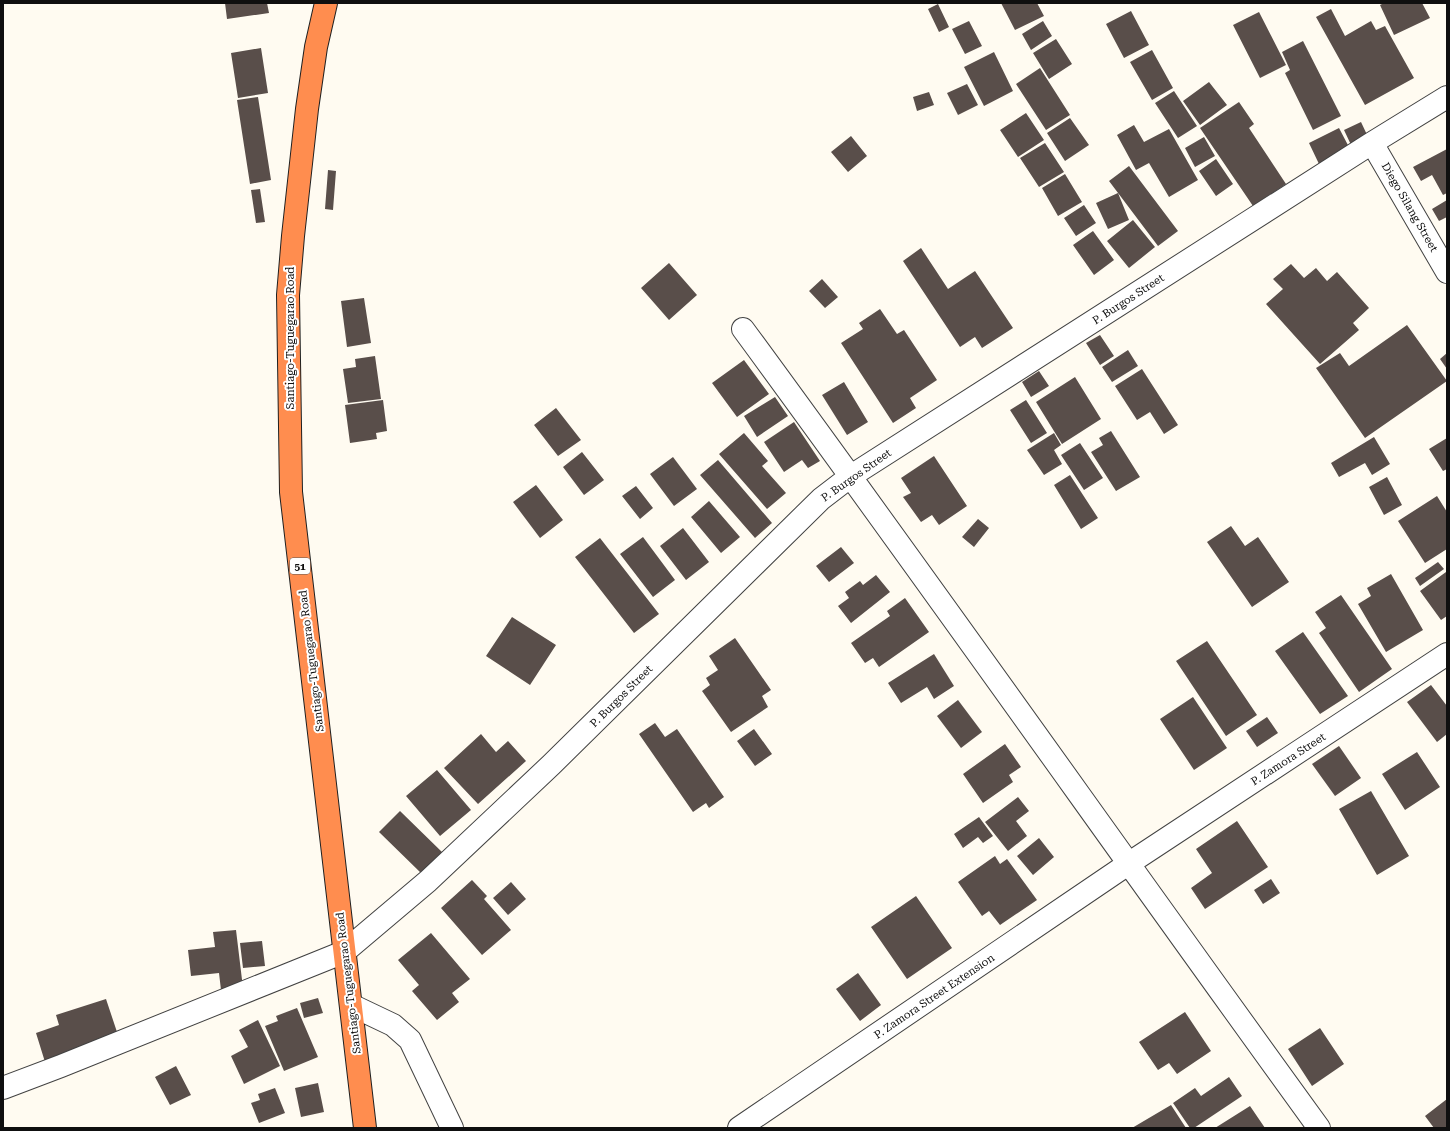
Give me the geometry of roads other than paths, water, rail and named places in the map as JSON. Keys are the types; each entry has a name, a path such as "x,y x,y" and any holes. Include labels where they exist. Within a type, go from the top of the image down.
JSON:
{"highway":[{"name":"Santiago-Tuguegarao Road","path":"326,3 316,47 307,109 289,287 291,484 365,1128"}],"street":[{"name":"P. Burgos Street","path":"3,1088 68,1064 344,952 428,881 540,776 821,499 851,476 1372,143 1447,97"},
{"name":"Diego Silang Street","path":"1372,143 1447,272"},
{"path":"743,328 1319,1128"},
{"name":"P. Zamora Street","path":"1128,864 1447,654"},
{"name":"P. Zamora Street Extension","path":"739,1128 1128,864"},
{"path":"351,1005 393,1026 410,1040 452,1128"}]}
